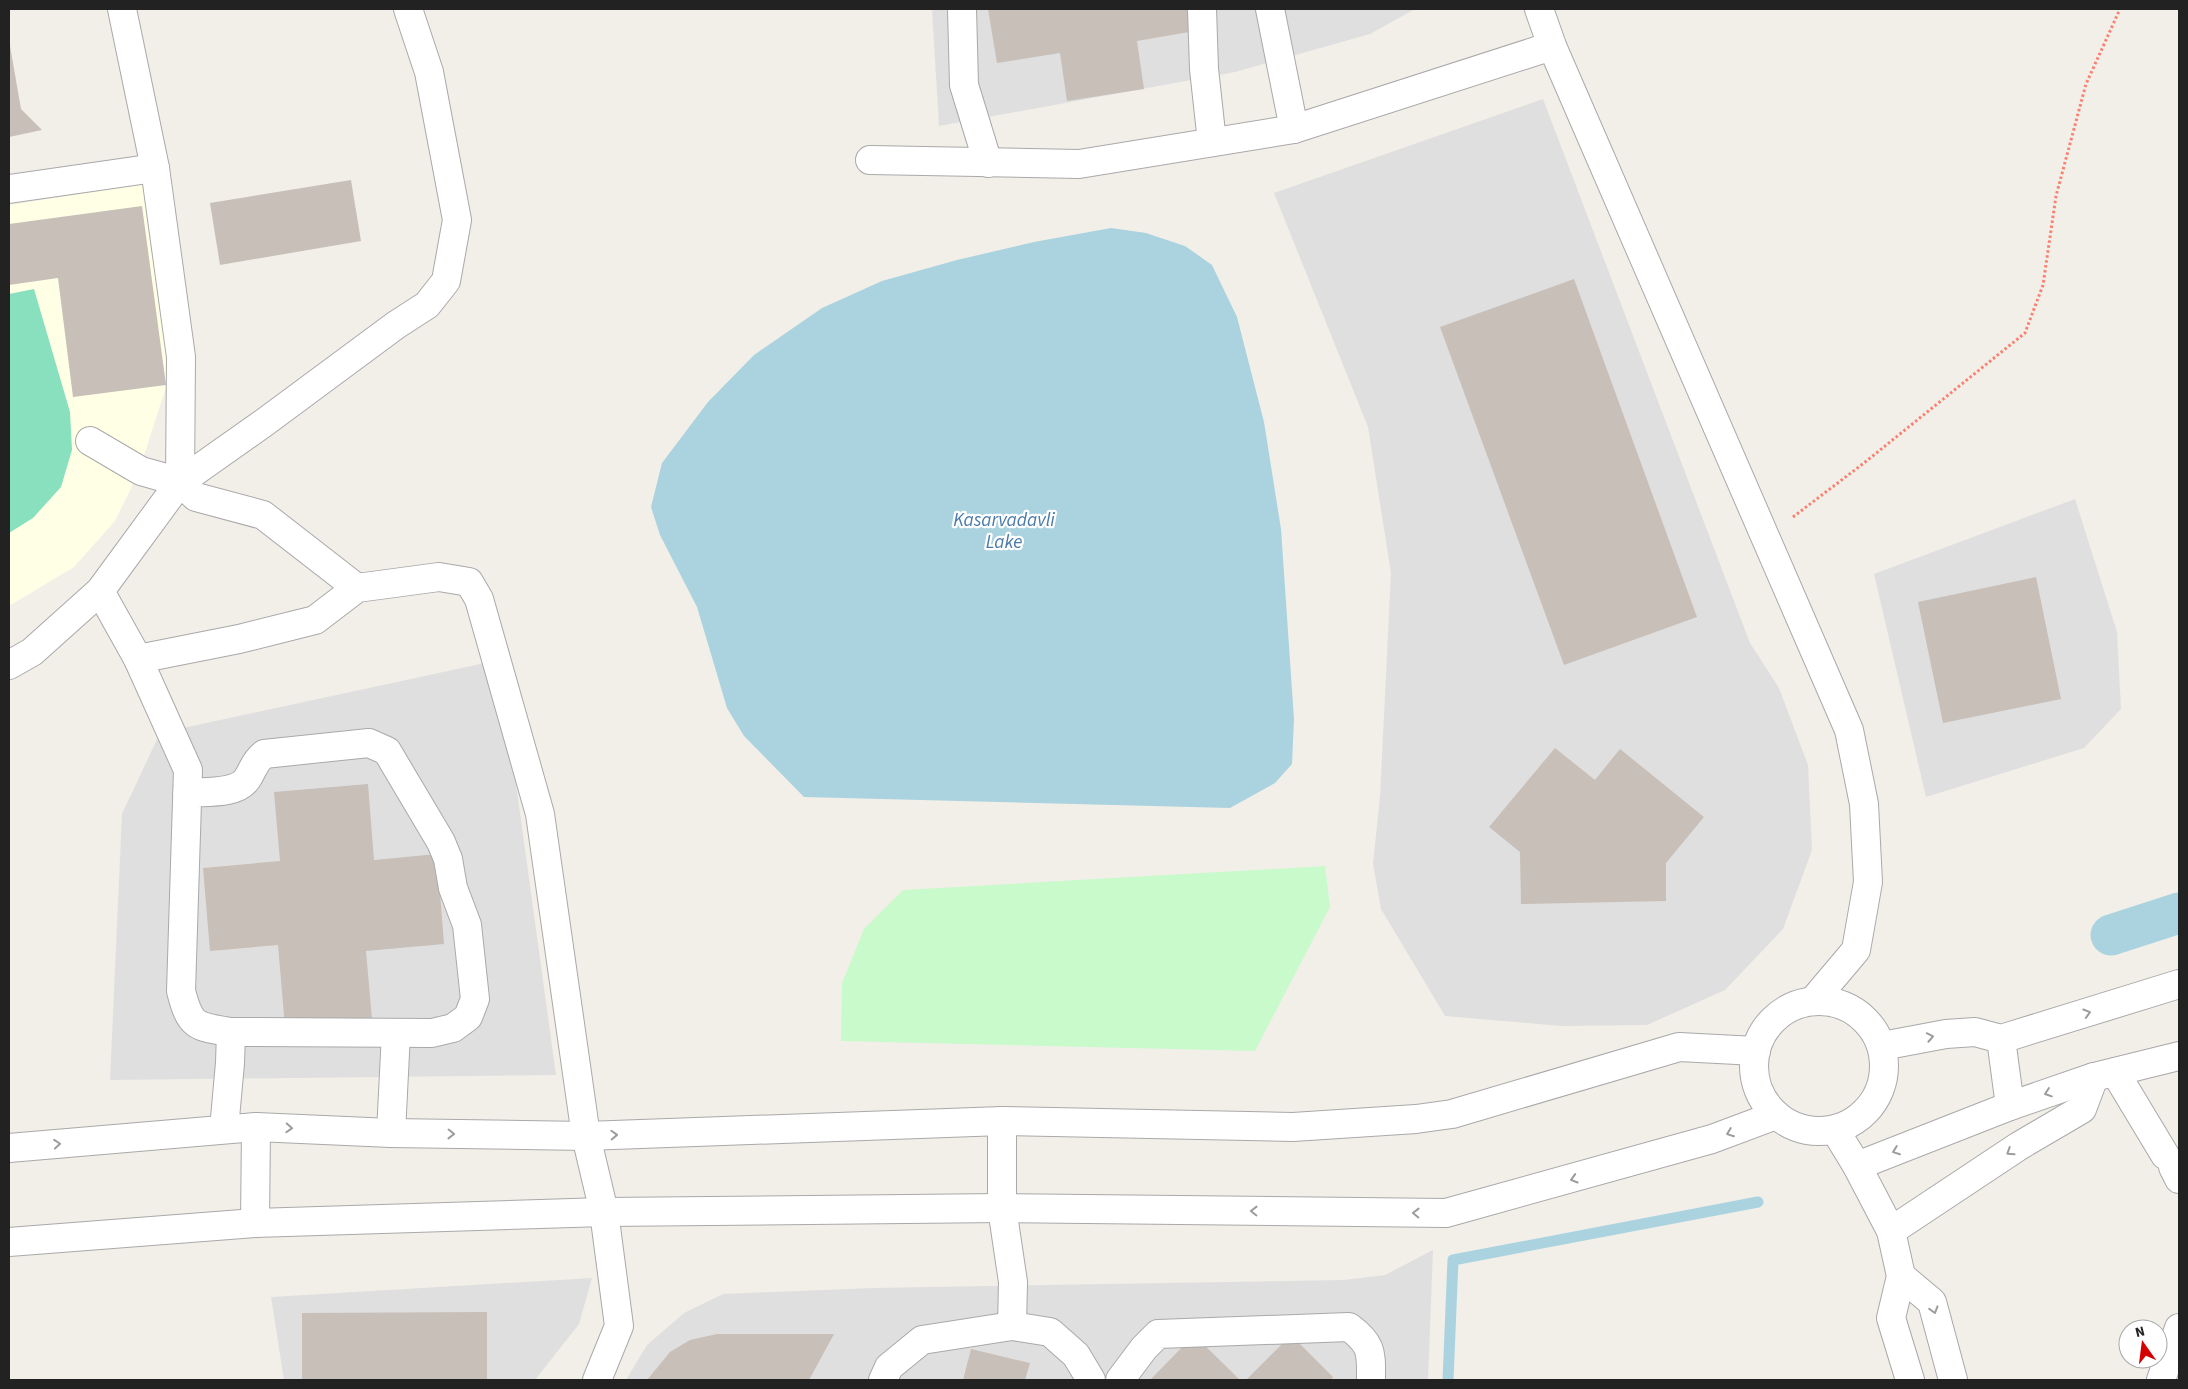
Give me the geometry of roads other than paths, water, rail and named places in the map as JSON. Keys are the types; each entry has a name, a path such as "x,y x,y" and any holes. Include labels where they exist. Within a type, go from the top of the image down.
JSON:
{"street":[{"path":"122,9 154,168 181,357 180,482"},
{"path":"9,665 32,652 100,591 180,482 266,422 396,325 427,305 446,280 457,220 429,72 408,9"},
{"path":"962,9 964,84 988,163"},
{"path":"1202,9 1204,70 1212,142"},
{"path":"1270,9 1294,129"},
{"path":"1539,9 1552,46 1850,730 1864,804 1868,882 1856,950 1813,1001"},
{"path":"870,160 1078,164 1294,129 1552,46"},
{"path":"9,189 154,168"},
{"path":"90,441 140,471 180,482 196,496 263,514 357,588"},
{"path":"138,659 239,639 315,620 357,588 438,577 469,582 479,599 540,814 586,1136 604,1212 620,1326 597,1380"},
{"path":"100,591 138,659 188,770 187,793 181,990 187,1014 203,1028 231,1032 432,1033 453,1028 468,1017 475,999 468,924 453,888 448,859 441,842 388,751 369,742 264,754 256,760 247,780 235,789 187,793"},
{"path":"1882,1046 1946,1034 1975,1032 2002,1039 2179,984"},
{"path":"1813,1001 1835,1002 1856,1011 1872,1027 1882,1046 1885,1068 1881,1088 1871,1107 1854,1121 1835,1130 1814,1132 1794,1127 1776,1115 1762,1099 1755,1079 1754,1058 1760,1037 1773,1019 1792,1006 1813,1001"},
{"path":"224,1129 231,1032"},
{"path":"391,1133 396,1033"},
{"path":"2002,1039 2010,1106"},
{"path":"9,1148 256,1127 391,1133 586,1136 1002,1121 1292,1127 1416,1119 1452,1114 1679,1047 1756,1051"},
{"path":"1857,1166 2010,1106 2104,1074 2179,1056"},
{"path":"2104,1074 2172,1167"},
{"path":"1891,1231 2019,1146 2082,1109 2104,1074"},
{"path":"9,1242 255,1223 604,1212 1002,1208 1446,1213 1712,1139 1776,1115"},
{"path":"1002,1121 1002,1208 1013,1282 1012,1326"},
{"path":"255,1223 256,1127"},
{"path":"1835,1130 1857,1166 1891,1231 1901,1276 1891,1318 1910,1380"},
{"path":"1901,1276 1932,1302 1953,1380"},
{"path":"883,1380 889,1367 922,1340 1012,1326 1050,1332 1076,1355 1090,1380"},
{"path":"1120,1380 1144,1348 1158,1334 1350,1327 1363,1337 1371,1354 1371,1380"},
{"path":"2161,1380 2179,1328"}],"water":[{"name":"Kasarvadavli Lake","path":"1111,228 1146,233 1185,246 1212,265 1237,317 1264,422 1281,529 1294,719 1292,764 1275,783 1230,808 804,797 744,736 727,708 697,607 660,535 651,507 662,463 708,402 754,355 822,308 882,281 957,260 1034,242"}],"waterway":[{"path":"2111,935 2179,913"},
{"path":"1448,1380 1453,1260 1758,1202"}]}
